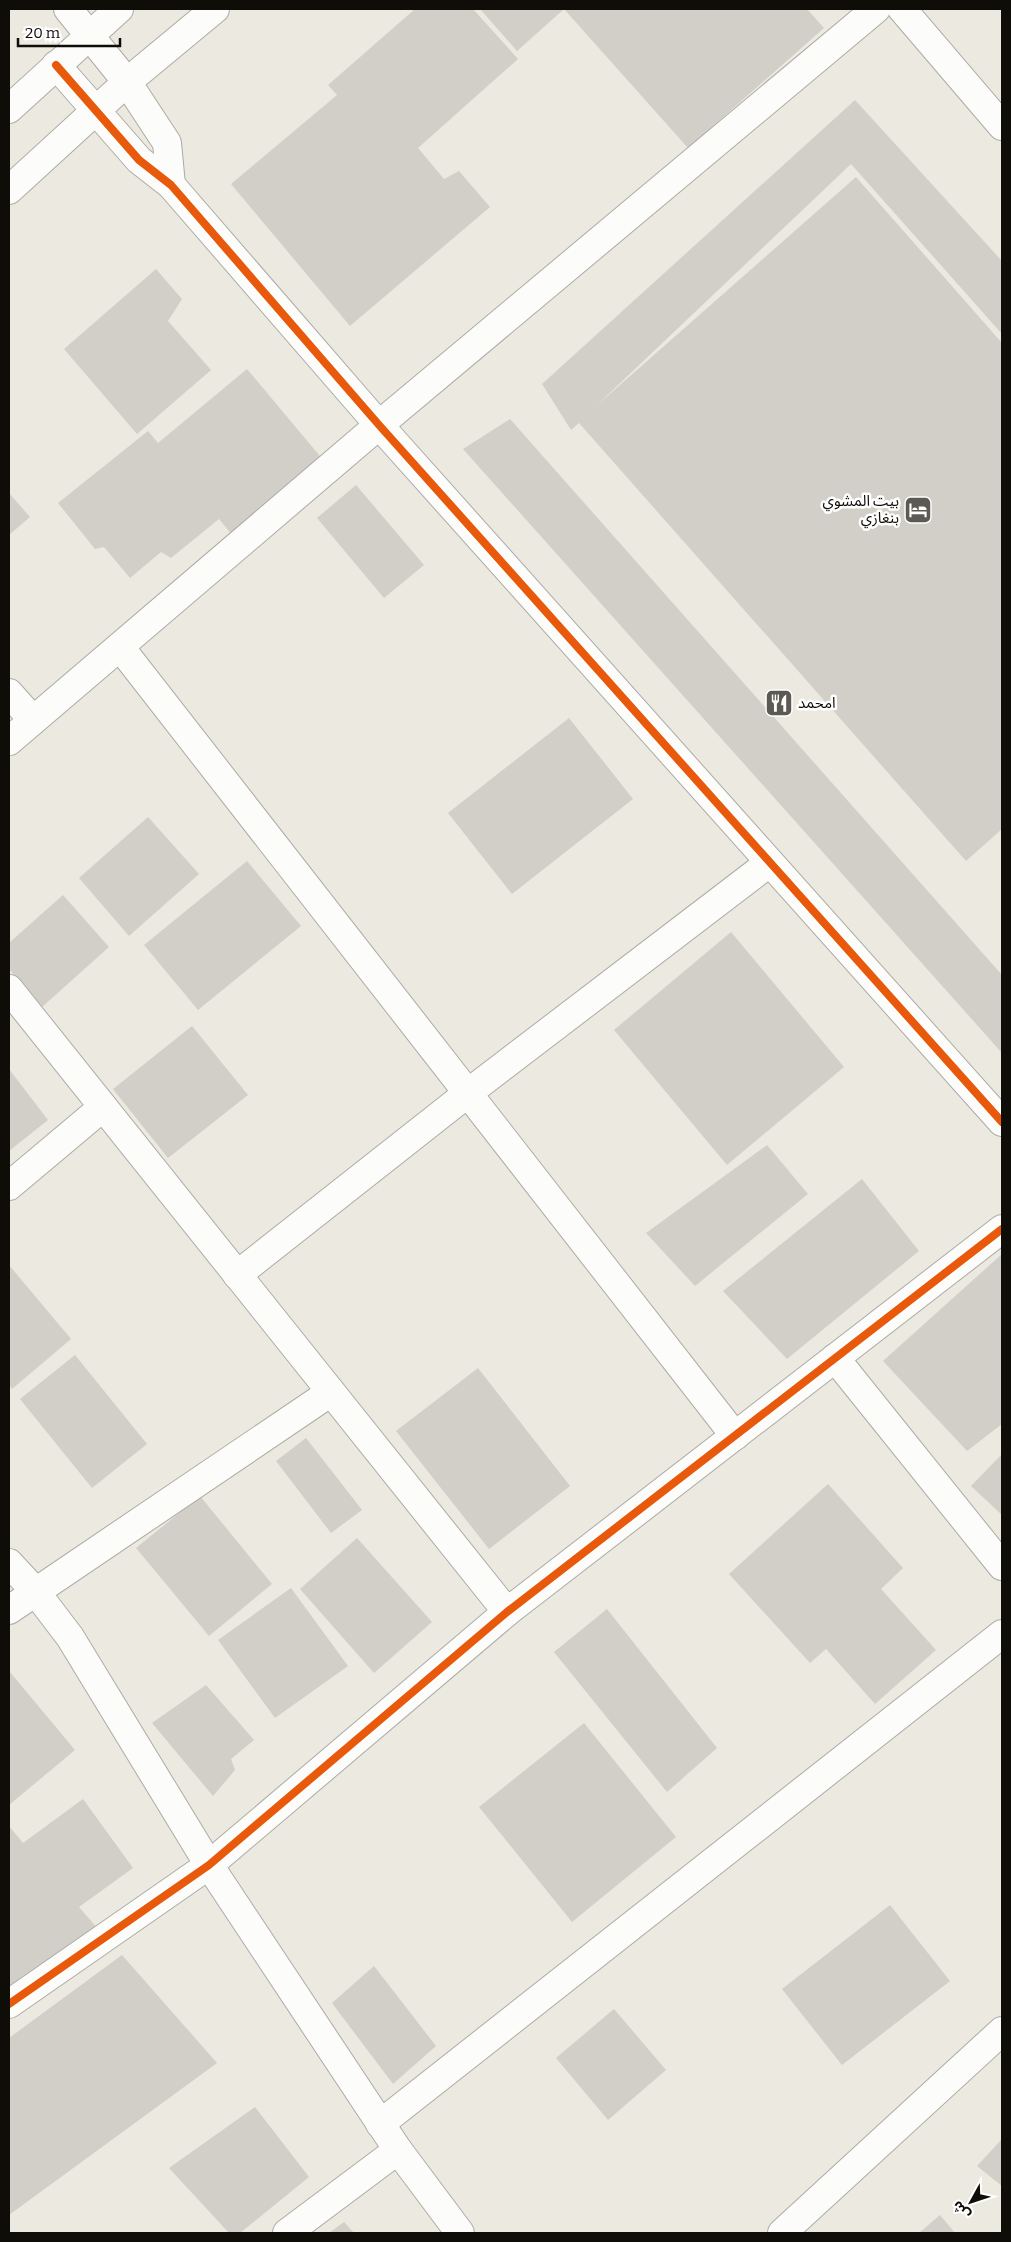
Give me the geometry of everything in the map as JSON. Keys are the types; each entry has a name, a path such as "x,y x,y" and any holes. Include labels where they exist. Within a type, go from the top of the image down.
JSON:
{"street":[{"path":"68,9 127,82 167,143 170,185"},
{"path":"9,109 88,35 119,9"},
{"path":"9,190 127,82 215,9"},
{"path":"9,741 380,425 876,9"},
{"path":"902,9 1002,126"},
{"path":"56,65 139,160 170,185 768,863 1002,1122"},
{"path":"120,647 735,1436"},
{"path":"9,693 33,720"},
{"path":"237,1275 468,1093 768,863"},
{"path":"9,989 507,1612"},
{"path":"9,1186 103,1107"},
{"path":"9,2004 209,1865 507,1612 1002,1229"},
{"path":"835,1358 1002,1566"},
{"path":"9,1610 331,1392"},
{"path":"9,1563 35,1591 70,1637 209,1865 380,2124 460,2233"},
{"path":"380,2124 1002,1634"},
{"path":"782,2233 1002,2031"},
{"path":"287,2233 398,2150"}],"building":[{"path":"415,9 473,9 518,59 418,148 444,179 459,171 490,207 350,326 231,184 337,95 328,85"},
{"path":"480,9 564,9 517,51"},
{"path":"564,9 807,9 824,28 688,148"},
{"path":"855,100 1002,261 1002,334 851,164 596,406 856,177 1002,343 1002,829 966,861 579,423 571,430 542,384"},
{"path":"156,269 182,299 168,321 211,370 137,434 64,349"},
{"path":"247,369 324,461 233,536 219,519 171,558 161,552 130,578 104,547 95,549 58,503 148,431 158,443"},
{"path":"510,419 1002,975 1002,1053 463,449"},
{"path":"356,485 424,565 384,598 317,518"},
{"path":"9,493 30,517 9,535"},
{"path":"569,718 633,799 512,894 448,813"},
{"path":"148,817 199,874 129,936 79,878"},
{"path":"247,861 301,926 198,1010 144,945"},
{"path":"63,895 109,947 42,1007 9,969 9,943"},
{"path":"731,932 844,1067 727,1165 614,1030"},
{"path":"192,1026 248,1095 168,1158 113,1089"},
{"path":"9,1069 48,1120 9,1151"},
{"path":"767,1145 808,1194 695,1286 646,1233"},
{"path":"862,1179 919,1251 787,1359 723,1291"},
{"path":"1002,1254 1002,1424 967,1451 883,1361"},
{"path":"9,1265 71,1339 12,1389 9,1384"},
{"path":"75,1355 147,1444 92,1488 20,1399"},
{"path":"478,1368 570,1486 489,1549 396,1431"},
{"path":"306,1438 362,1510 331,1533 276,1461"},
{"path":"1002,1454 1002,1515 971,1486"},
{"path":"828,1484 903,1568 881,1589 936,1650 875,1704 826,1649 810,1663 729,1574"},
{"path":"200,1496 272,1584 209,1636 136,1548"},
{"path":"357,1538 432,1622 374,1673 300,1589"},
{"path":"291,1588 348,1666 275,1718 218,1640"},
{"path":"607,1609 717,1748 667,1792 554,1652"},
{"path":"9,1671 75,1750 9,1805"},
{"path":"206,1685 254,1740 231,1759 235,1770 213,1796 152,1723"},
{"path":"584,1723 676,1837 572,1922 479,1807"},
{"path":"83,1799 133,1868 79,1907 99,1930 9,1992 9,1826 23,1843"},
{"path":"890,1905 950,1981 842,2065 782,1989"},
{"path":"122,1955 217,2063 9,2215 9,2038"},
{"path":"374,1966 436,2046 393,2084 332,2003"},
{"path":"614,2009 666,2070 608,2120 556,2058"},
{"path":"255,2107 309,2177 240,2233 229,2233 169,2168"},
{"path":"1002,2139 1002,2186 977,2166"},
{"path":"940,2215 955,2233 919,2233"},
{"path":"344,2222 354,2233 329,2233"}],"cycle path":[{"path":"56,65 139,160 171,185 379,425 1002,1122"},
{"path":"9,2004 209,1865 507,1612 1002,1229"}],"place":[{"name":"بيت المشوي بنغازي","path":"918,510"},
{"name":"امحمد","path":"779,703"}]}
